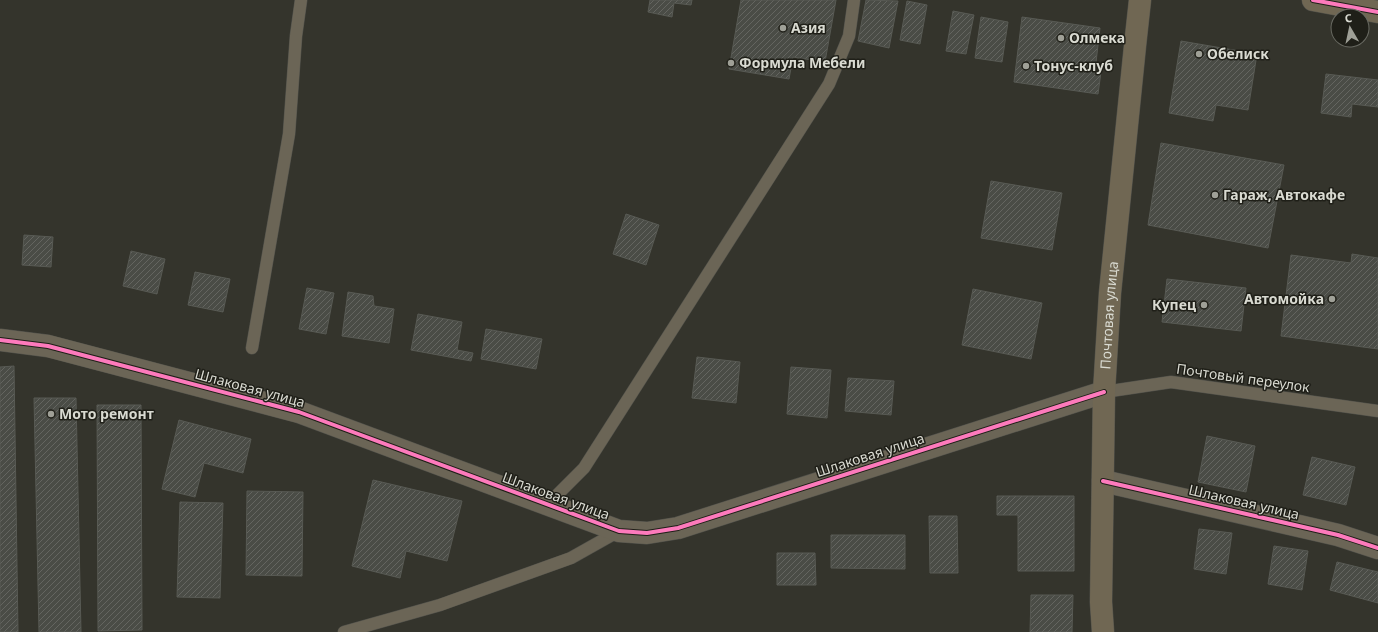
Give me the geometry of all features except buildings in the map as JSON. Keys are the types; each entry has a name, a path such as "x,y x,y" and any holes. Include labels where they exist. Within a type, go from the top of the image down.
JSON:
{"main road":[{"name":"Почтовая улица","path":"1103,632 1101,602 1104,480 1104,392 1112,278 1140,0"},
{"path":"1313,0 1378,12"}],"street":[{"name":"Шлаковая улица","path":"0,340 48,346 299,412 618,531 647,533 678,528 1104,392"},
{"name":"Шлаковая улица","path":"1104,480 1338,535 1378,548"}],"lane":[{"path":"252,348 289,134 296,36 301,0"},
{"path":"547,505 584,468 829,84 849,36 854,0"},
{"name":"Почтовый переулок","path":"1104,392 1171,382 1378,411"},
{"path":"344,632 440,606 571,558 618,531"}],"cycle path":[{"path":"1313,0 1378,12"},
{"path":"0,340 48,346 299,412 619,531 647,533 678,528 1104,392"},
{"path":"1103,481 1338,535 1378,548"}],"place":[{"name":"Азия","path":"783,28"},
{"name":"Олмека","path":"1061,38"},
{"name":"Обелиск","path":"1199,54"},
{"name":"Формула Мебели","path":"731,63"},
{"name":"Тонус-клуб","path":"1026,66"},
{"name":"Гараж, Автокафе","path":"1215,195"},
{"name":"Автомойка","path":"1332,299"},
{"name":"Купец","path":"1204,305"},
{"name":"Мото ремонт","path":"51,414"}]}
